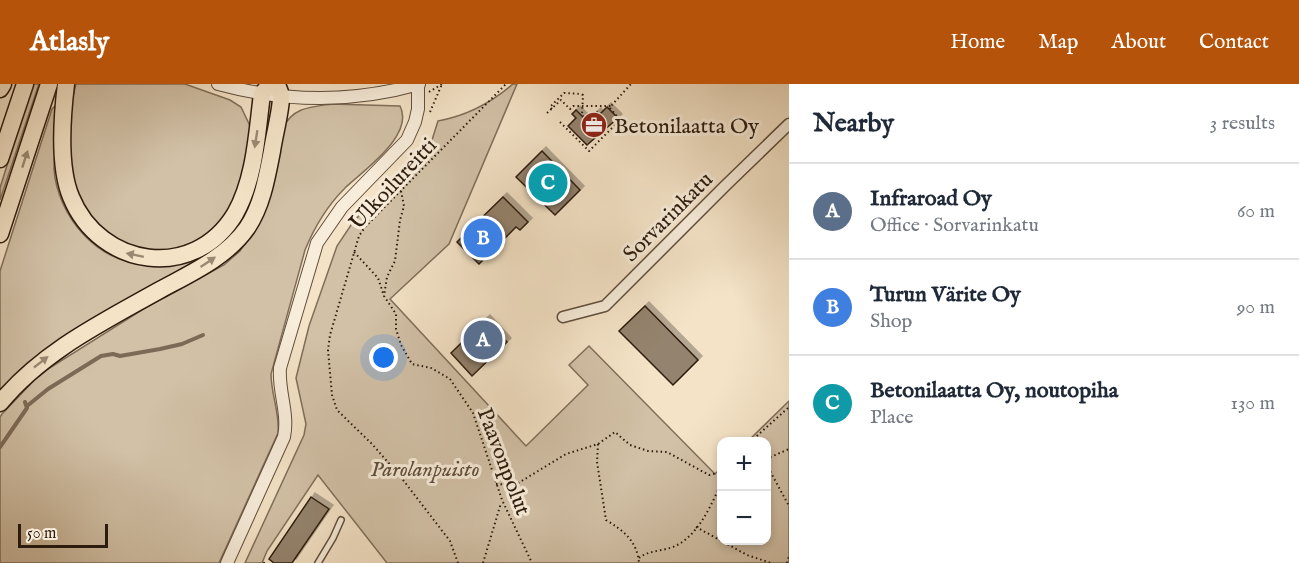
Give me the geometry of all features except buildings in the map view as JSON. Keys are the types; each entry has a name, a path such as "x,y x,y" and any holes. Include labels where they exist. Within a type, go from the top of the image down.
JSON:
{"highway":[{"path":"0,89 3,84"},
{"path":"0,159 25,84"},
{"path":"0,234 49,84"},
{"path":"66,84 64,171 69,195 76,208 95,233 119,250 130,255 161,259 177,257 204,246 224,228 233,216 248,183 273,90"},
{"path":"0,404 23,377 72,339 194,272 235,242 247,228 264,190 273,90"}],"street":[{"path":"218,84 273,90 312,99 387,91 418,84 418,109 407,140 342,207 317,243 280,368 280,384 286,417 284,436 227,563"},
{"name":"Sorvarinkatu","path":"563,317 605,306 789,124"}],"lane":[{"path":"318,563 341,520"}],"path":[{"path":"429,117 442,84"},
{"name":"Ulkoilureitti","path":"458,563 450,541 400,476 372,444 337,410 328,350 330,335 359,236 506,84"},
{"path":"548,113 561,100 570,110 573,106 611,106 631,84"},
{"path":"552,109 550,107 564,93 583,95 582,114 585,118"},
{"path":"560,122 589,151 620,120 610,108 611,106"},
{"path":"384,296 387,277 395,261 404,206 401,191"},
{"name":"Paavonpolut","path":"354,252 378,278 384,296 396,314 396,329 401,345 412,363 431,368 450,379 473,413 502,500 532,563"},
{"path":"755,437 789,407"},
{"path":"496,484 515,484 566,454 598,444 615,432 630,445 648,451 668,452 709,475 717,473"},
{"path":"598,444 597,462 606,520 625,531 633,541 639,563"},
{"path":"771,457 789,449"},
{"path":"771,473 789,506"},
{"path":"639,558 646,552 663,550 679,544 696,527 717,491"},
{"path":"483,563 502,500"},
{"path":"696,527 747,555 771,563"},
{"path":"787,563 789,556"}],"green space":[{"path":"32,84 39,84 0,200 0,188"},
{"path":"76,84 185,84 230,100 241,107 250,126 248,149 239,187 226,217 203,239 171,250 133,249 107,235 79,204 69,158 71,105"},
{"name":"Parolanpuisto","path":"513,84 517,84 449,244 390,299 526,446 588,385 569,365 589,346 715,474 717,472 717,545 771,545 771,437 752,437 789,401 789,563 387,563 318,475 267,551 262,563 245,563 304,435 306,424 296,378 309,326 337,246 353,222 432,140 438,121 478,108"},
{"path":"332,104 400,106 403,117 400,129 385,151 345,188 327,209 305,250 271,374 278,433 219,563 0,563 0,417 2,414 40,374 145,308 224,265 240,251 255,229 283,128 287,121 303,109"},
{"path":"55,106 54,169 63,203 72,219 83,234 112,256 146,263 225,237 263,120 268,120 259,171 248,204 232,234 220,247 37,356 0,390 0,271 52,109"}],"waterway":[{"path":"27,406 48,389 101,356 113,354 120,356 160,349 182,344 203,335"},
{"path":"0,447 27,408 25,402"}],"place":[{"name":"Betonilaatta Oy","path":"594,125"},
{"name":"Betonilaatta Oy, noutopiha","path":"548,183"},
{"name":"Turun Värite Oy","path":"483,238"},
{"name":"Infraroad Oy","path":"483,340"}]}
